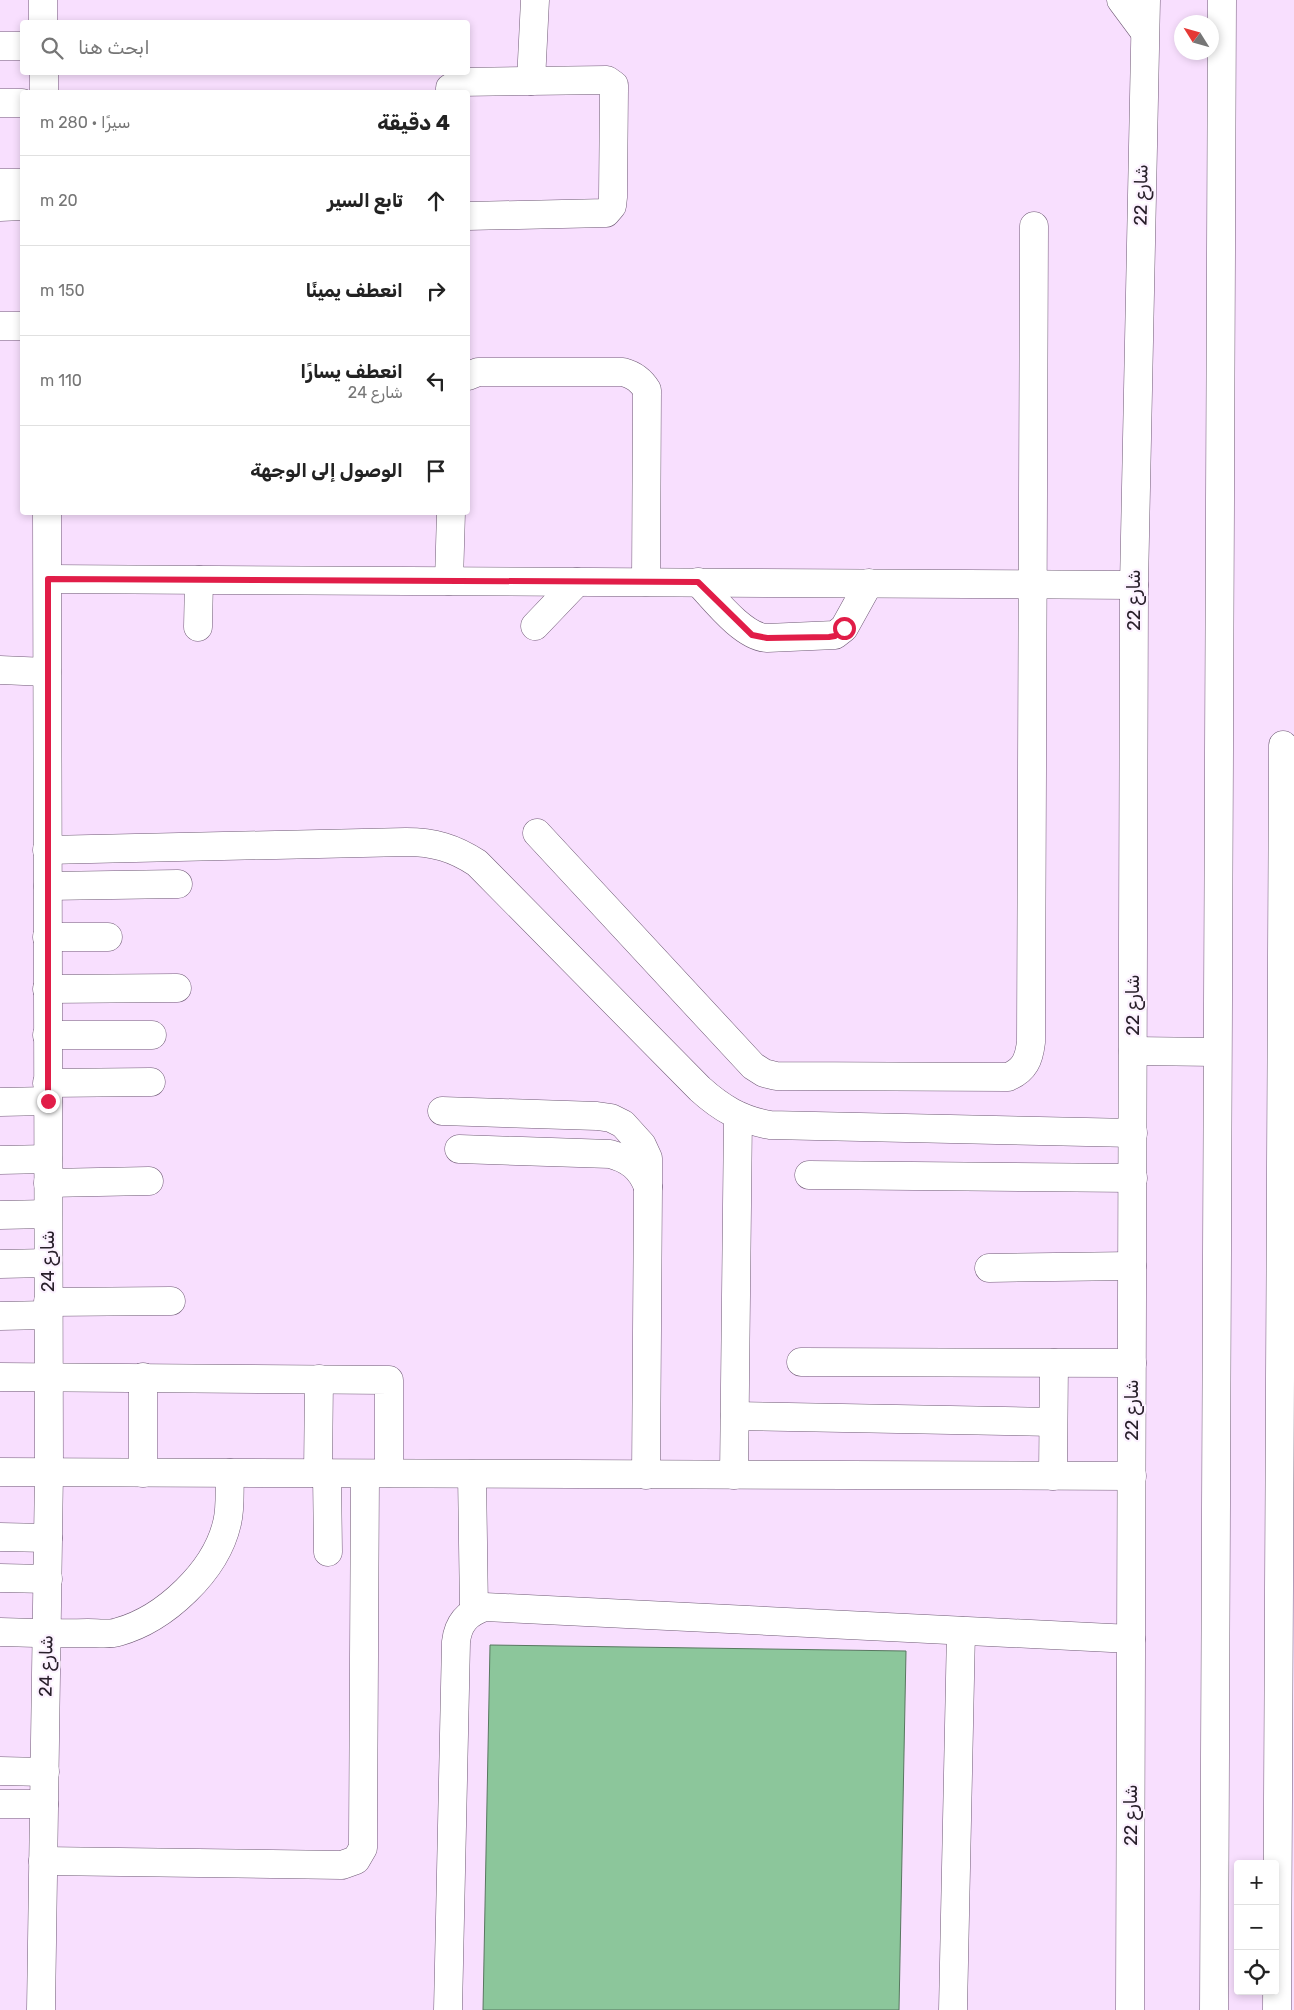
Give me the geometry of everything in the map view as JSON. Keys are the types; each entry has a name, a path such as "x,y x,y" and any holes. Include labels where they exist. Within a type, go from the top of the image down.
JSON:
{"street":[{"path":"43,0 43,20"},
{"path":"531,81 535,0"},
{"path":"1121,0 1144,31"},
{"name":"شارع 22","path":"1130,2010 1134,584 1146,0"},
{"path":"1214,2010 1217,1052 1224,4"},
{"path":"0,46 20,46"},
{"path":"44,75 44,90"},
{"path":"450,90 454,84 460,82 607,80 614,85 612,206 606,213 470,216"},
{"path":"0,103 20,103"},
{"path":"0,183 20,183"},
{"path":"0,206 20,206"},
{"path":"538,833 753,1066 764,1073 789,1076 1008,1077 1016,1074 1028,1060 1031,1042 1034,226"},
{"path":"0,326 20,326"},
{"path":"470,375 478,372 623,372 630,374 643,384 647,390 646,582"},
{"name":"شارع 24","path":"41,2010 49,1472 47,515"},
{"path":"449,581 451,515"},
{"path":"48,579 1134,584"},
{"path":"198,628 199,580"},
{"path":"535,626 577,582"},
{"path":"698,582 746,631 752,635 767,638 835,636 844,628 869,583"},
{"path":"0,670 48,672"},
{"path":"1277,2010 1283,745"},
{"path":"47,850 406,842 426,842 444,845 477,863 700,1089 717,1104 738,1116 754,1122 779,1125 1133,1133"},
{"path":"48,886 178,884"},
{"path":"47,937 108,937"},
{"path":"47,989 177,988"},
{"path":"47,1035 152,1035"},
{"path":"1133,1051 1217,1052"},
{"path":"0,1102 48,1092 151,1082"},
{"path":"442,1111 611,1118 624,1124 642,1145 648,1158 646,1475"},
{"path":"734,1475 738,1116"},
{"path":"459,1149 610,1154 623,1157 634,1164 643,1175 648,1187"},
{"path":"0,1160 48,1171 149,1181"},
{"path":"809,1175 1133,1178"},
{"path":"0,1215 48,1214"},
{"path":"0,1264 48,1263"},
{"path":"989,1268 1132,1266"},
{"path":"0,1316 48,1309 171,1301"},
{"path":"801,1362 1132,1363"},
{"path":"1053,1476 1054,1363"},
{"path":"0,1377 390,1380 377,1474 363,1848 356,1860 342,1865 44,1861"},
{"path":"143,1377 143,1473"},
{"path":"319,1379 322,1474 328,1552"},
{"path":"735,1416 1054,1422"},
{"path":"0,1472 1132,1476"},
{"path":"0,1632 47,1634 117,1633 139,1624 178,1599 194,1583 219,1544 228,1523 230,1473"},
{"path":"472,1474 474,1610"},
{"path":"0,1538 48,1538"},
{"path":"0,1578 48,1580"},
{"path":"448,2010 456,1642 461,1624 474,1610 485,1607 1131,1639"},
{"path":"953,2010 961,1631"},
{"path":"0,1771 45,1772"},
{"path":"0,1804 44,1804"}],"building":[{"path":"490,1645 906,1651 899,2010 483,2010"}],"route":[{"path":"48,1101 48,579 698,582 746,631 760,638 829,637 835,636 844,628"}]}
